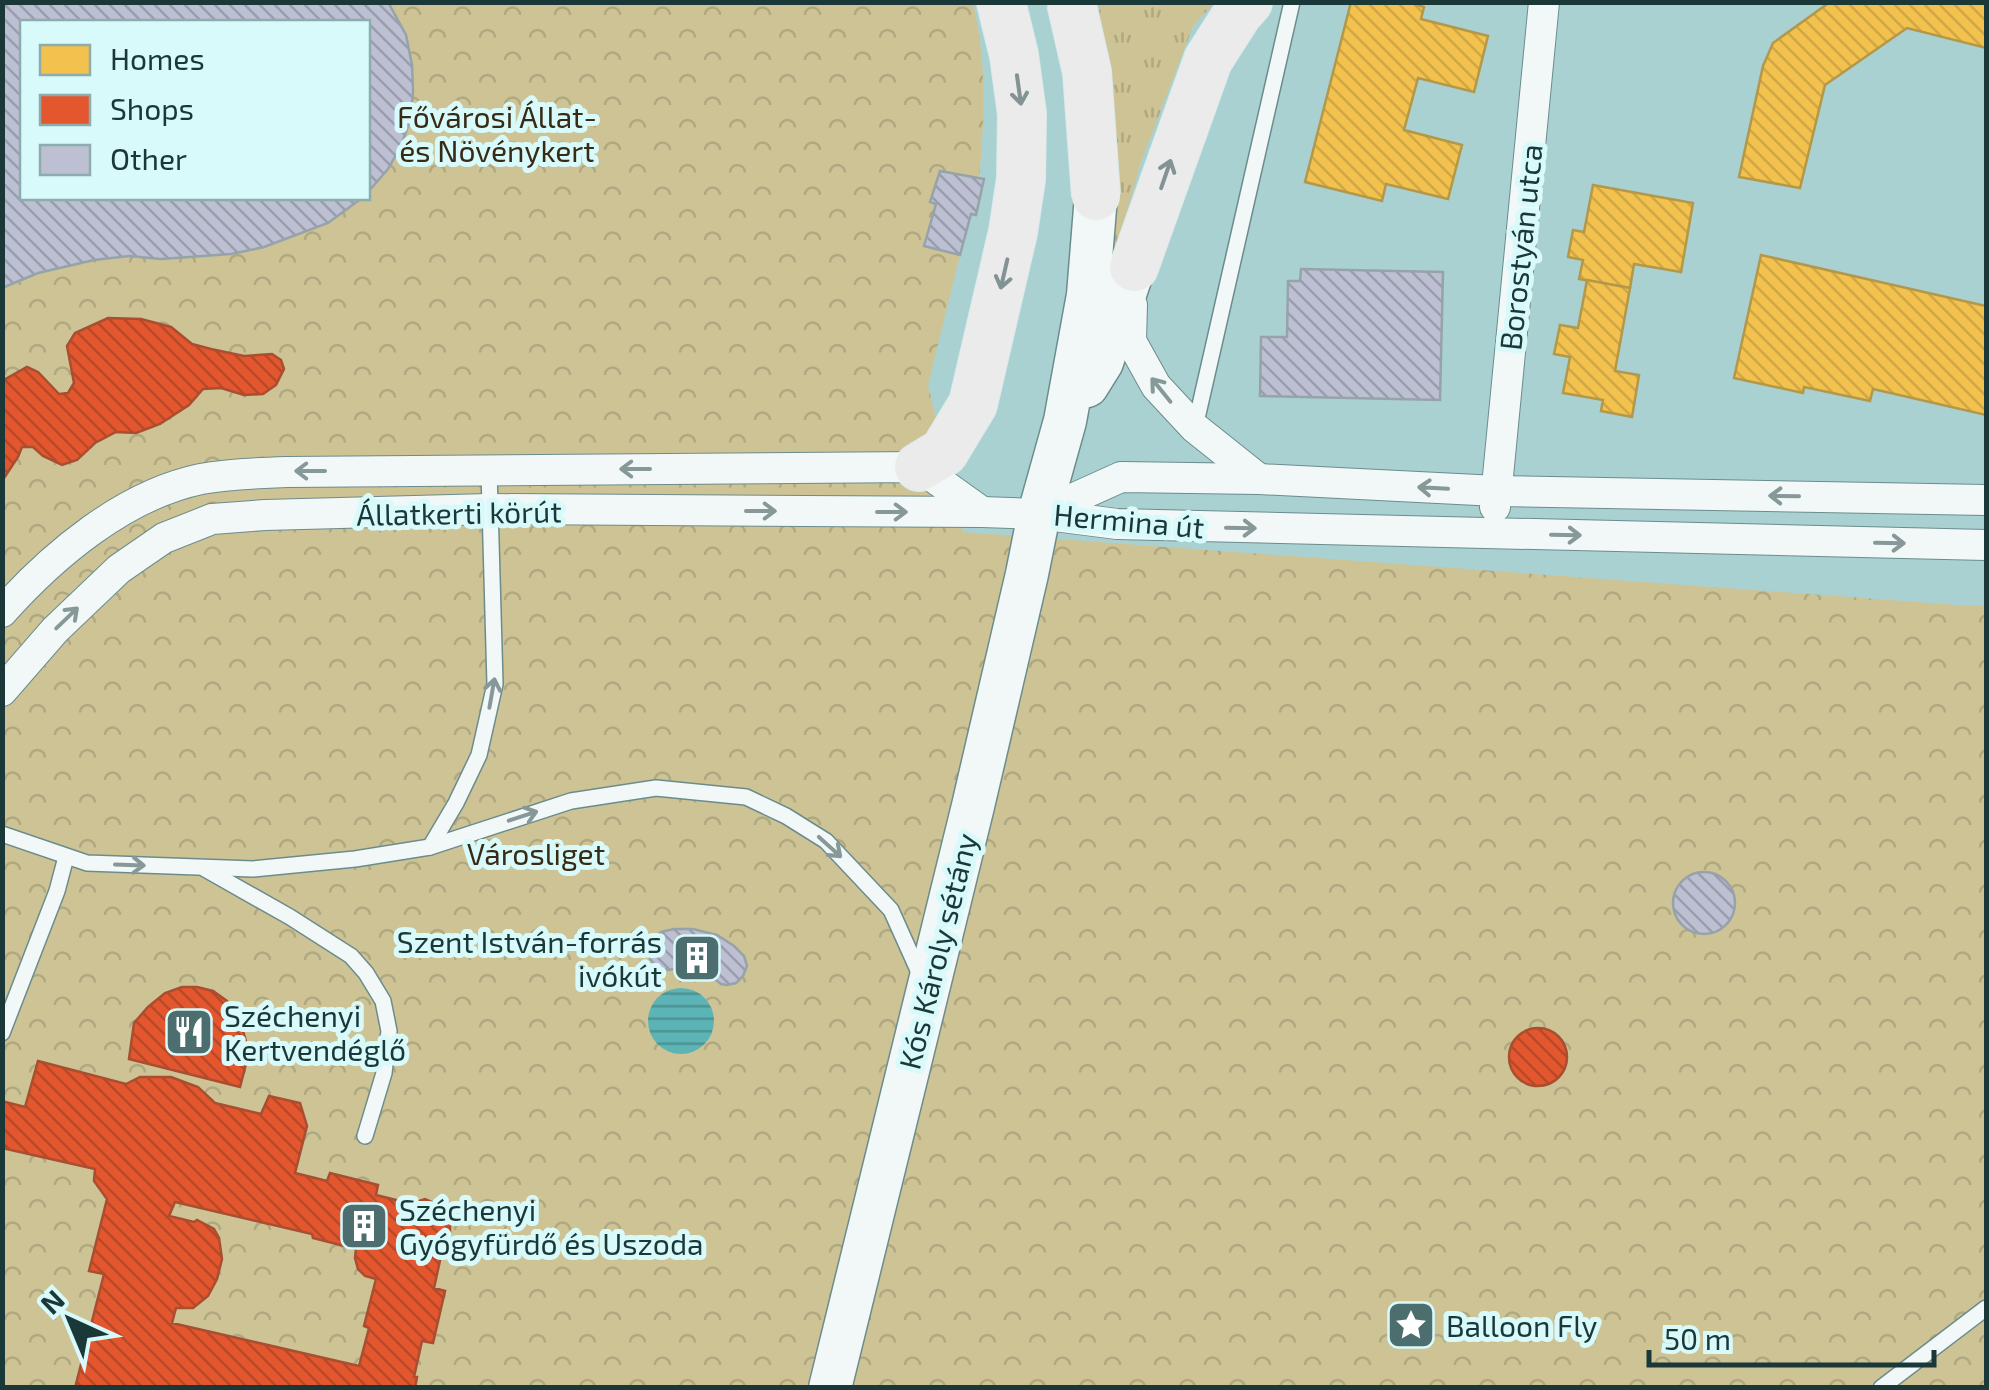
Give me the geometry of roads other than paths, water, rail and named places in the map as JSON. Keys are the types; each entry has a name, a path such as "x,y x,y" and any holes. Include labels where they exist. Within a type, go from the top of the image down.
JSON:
{"main road":[{"path":"919,467 944,452 973,404 1014,232 1021,178 1022,114 1014,55 1000,2"},
{"path":"1071,2 1087,72 1096,196"},
{"path":"1134,266 1208,60 1248,2"}],"street":[{"name":"Borostyán utca","path":"1492,534 1544,2"},
{"path":"1066,421 1088,294 1096,196"},
{"path":"1066,421 1102,362 1134,266"},
{"path":"1134,266 1130,341 1156,386 1195,428 1259,478"},
{"name":"Kós Károly sétány","path":"830,1388 1039,514 1066,421"},
{"name":"Állatkerti körút","path":"2,612 21,590 118,511 158,492 201,480 286,472 919,467"},
{"path":"919,467 982,512"},
{"name":"Hermina út","path":"1039,514 1121,477 1259,478 1497,491 1986,500"},
{"name":"Állatkerti körút","path":"2,691 55,630 119,569 164,538 212,520 265,515 489,510 1039,514"},
{"name":"Hermina út","path":"1039,514 1117,524 1986,545"}],"lane":[{"path":"1195,428 1292,2"},
{"path":"430,847 479,754 496,684 488,470"},
{"path":"2,834 87,864 253,869 430,847 571,801 656,788 746,798 786,816 826,841 878,896 891,910 927,992"},
{"path":"2,1032 66,857"},
{"path":"201,867 306,926 351,956 366,973 383,1001 389,1031 384,1072 365,1136"},
{"path":"1881,1388 1986,1308"}],"water":[{"path":"681,988 704,998 714,1021 704,1044 681,1054 658,1044 648,1021 658,998"}],"place":[{"name":"Szent István-forrás ivókút","path":"697,958"},
{"name":"Széchenyi Kertvendéglő","path":"189,1032"},
{"name":"Széchenyi Gyógyfürdő és Uszoda","path":"364,1226"},
{"name":"Balloon Fly","path":"1411,1325"}],"park label":[{"name":"Fővárosi Állat- és Növénykert","path":"497,133"},
{"name":"Városliget","path":"536,853"}]}
